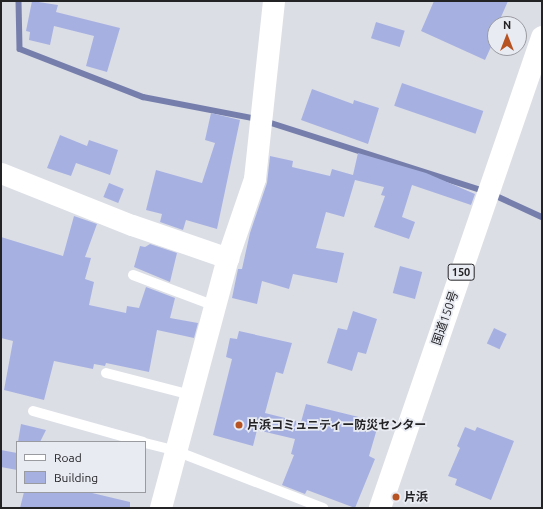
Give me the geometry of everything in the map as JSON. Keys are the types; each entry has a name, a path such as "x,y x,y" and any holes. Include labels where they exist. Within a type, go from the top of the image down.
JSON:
{"main road":[{"path":"161,508 228,258 255,179 274,1"},
{"name":"国道150号","path":"380,508 542,37"}],"street":[{"path":"1,173 132,225 228,258"}],"lane":[{"path":"133,275 215,306"},
{"path":"106,373 191,395"},
{"path":"33,411 140,441"},
{"path":"146,443 176,451 324,508"}],"building":[{"path":"32,1 58,5 56,12 120,28 107,72 86,66 94,36 54,26 50,45 29,40 30,32 26,31"},
{"path":"434,1 508,1 501,16 487,16 487,56 485,60 421,31"},
{"path":"376,22 405,31 400,47 371,38"},
{"path":"402,83 483,111 476,134 394,106"},
{"path":"312,89 353,104 354,100 379,108 368,144 301,120"},
{"path":"211,113 240,120 217,229 186,220 183,230 160,222 162,214 146,210 156,170 202,183 215,143 205,140"},
{"path":"60,135 87,146 89,140 118,150 110,175 76,163 71,176 47,168"},
{"path":"358,153 426,173 475,194 471,205 412,185 402,217 415,222 409,239 374,227 385,196 381,195 384,187 355,180 344,217 326,212 316,248 344,253 337,283 293,274 289,289 262,281 257,304 232,298 238,269 242,269 250,233 267,183 270,156 293,161 292,167 330,176 332,169 353,175"},
{"path":"109,183 124,189 118,203 103,197"},
{"path":"74,216 97,224 85,257 91,258 85,279 94,282 89,305 126,313 127,306 139,308 146,287 175,298 170,318 198,323 194,338 157,330 149,372 106,363 105,366 94,364 93,369 54,361 44,400 4,390 13,341 1,338 1,237 63,256"},
{"path":"150,244 177,253 170,282 134,267 140,246 145,247"},
{"path":"400,266 422,272 415,299 393,293"},
{"path":"353,311 377,319 366,354 358,352 352,371 327,363 338,328 347,330"},
{"path":"494,328 507,334 500,349 487,343"},
{"path":"239,331 292,343 283,374 276,372 265,413 301,422 306,404 379,422 369,456 375,459 355,508 307,490 305,494 282,485 294,455 291,454 295,439 257,430 253,446 213,435 232,359 226,357 230,338 237,339"},
{"path":"21,424 46,430 40,441 18,441"},
{"path":"465,427 475,431 477,427 514,441 491,500 455,485 457,479 448,476 460,448 457,446"},
{"path":"1,450 16,453 16,470 1,467"},
{"path":"24,493 92,493 130,502 130,508 20,508"}],"waterway":[{"path":"19,1 20,49 143,97 257,119"},
{"path":"265,121 484,191"},
{"path":"492,194 542,217"}],"place":[{"name":"片浜コミュニティー防災センター","path":"239,425"},
{"name":"片浜","path":"396,497"}]}
